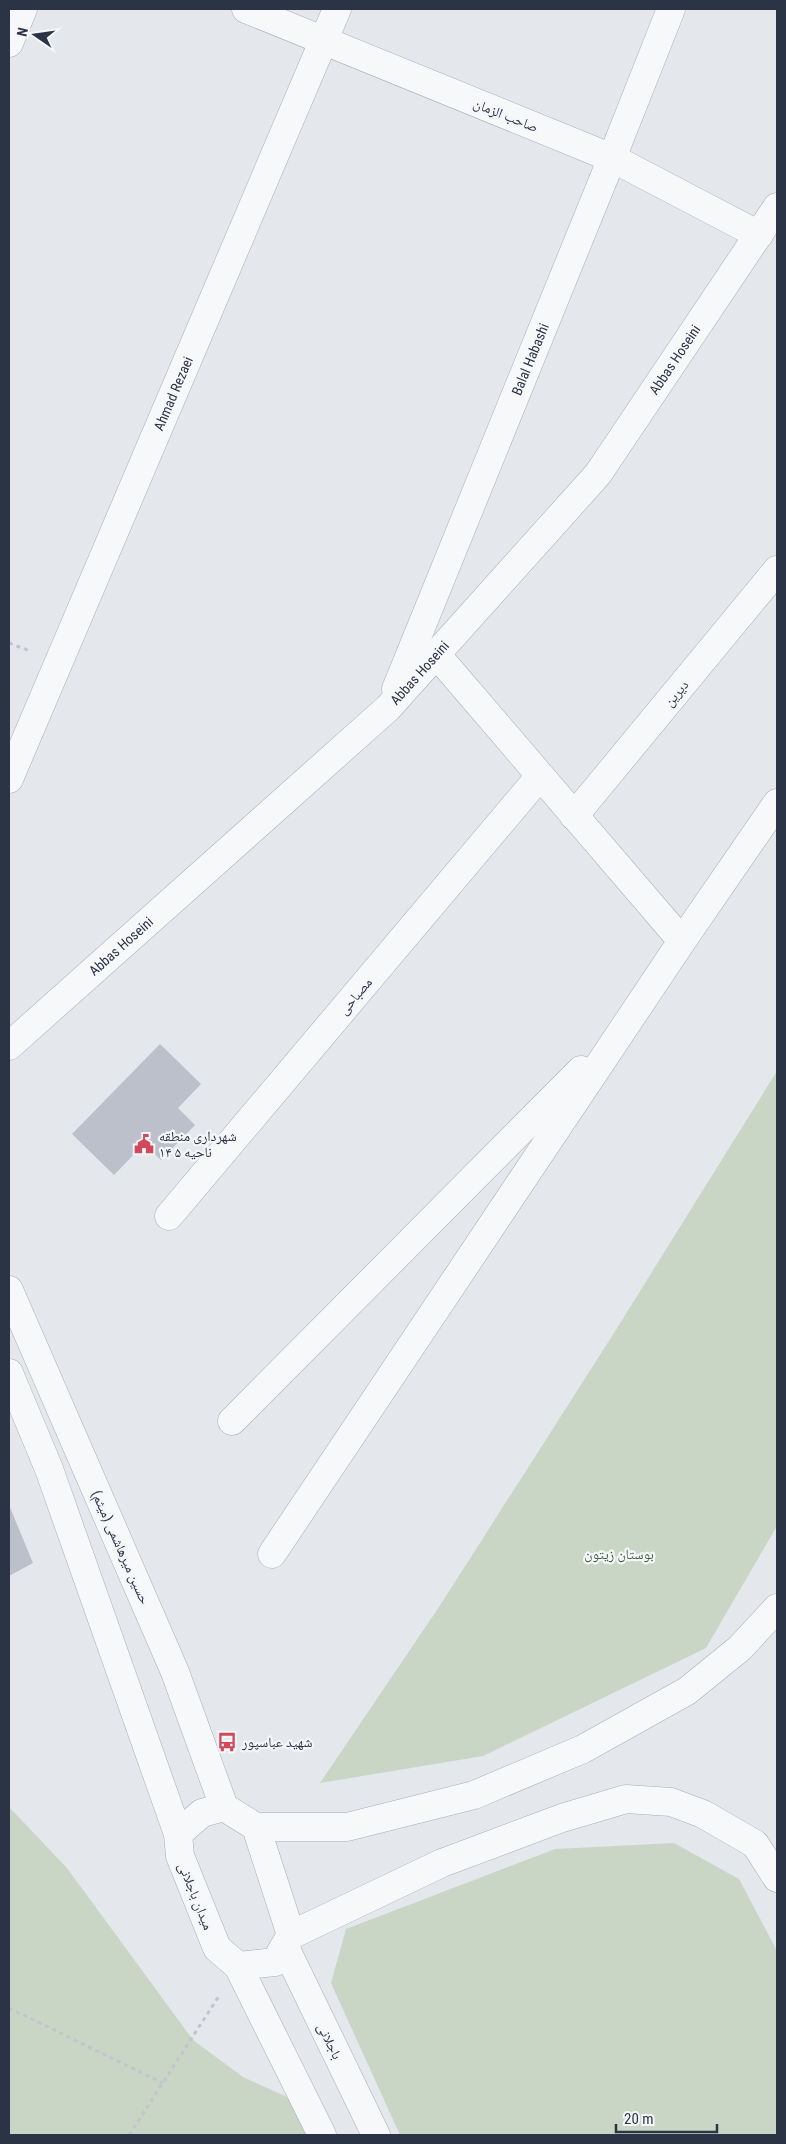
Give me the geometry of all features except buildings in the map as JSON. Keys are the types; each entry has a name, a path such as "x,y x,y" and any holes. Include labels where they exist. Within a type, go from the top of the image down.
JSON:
{"street":[{"path":"9,43 23,9"},
{"name":"صاحب الزمان","path":"246,9 612,158 758,235"},
{"name":"Ahmad Rezaei","path":"9,779 338,9"},
{"name":"Balal Habashi","path":"388,708 671,9"},
{"name":"Abbas Hoseini","path":"9,1046 388,708 598,474 777,207"},
{"name":"دیرین","path":"574,816 777,570"},
{"path":"436,654 682,941"},
{"name":"مصباحی","path":"170,1216 540,776"},
{"path":"272,1554 626,1024 777,803"},
{"path":"232,1421 626,1024"},
{"name":"حسین میرهاشمی (میثم)","path":"9,1290 175,1672 224,1807"},
{"path":"9,1373 49,1469 178,1834 202,1813 224,1807 256,1827 347,1828 474,1795 574,1753 688,1691 740,1648 777,1608"},
{"path":"322,2135 238,1966 276,1962 288,1941 442,1863 562,1818 626,1798 671,1802 703,1814 756,1844 777,1878"},
{"path":"256,1827 288,1941"},
{"name":"میدان باجلانی","path":"178,1834 180,1856 217,1948 238,1966"},
{"name":"باجلانی","path":"288,1941 376,2135"}],"path":[{"path":"129,2135 238,1966"},
{"path":"9,2008 163,2083"}],"green space":[{"name":"بوستان زیتون","path":"777,1071 777,1526 706,1648 483,1756 320,1783 439,1607 614,1333"},
{"path":"9,1807 67,1868 193,2040 243,2077 302,2104 318,2135 9,2135"},
{"path":"674,1843 739,1879 777,1951 777,2135 400,2135 331,1983 346,1929 555,1849"}],"place":[{"name":"شهرداری منطقه ۱۴ ناحیه ۵","path":"144,1144"},
{"name":"شهید عباسپور","path":"227,1742"}]}
